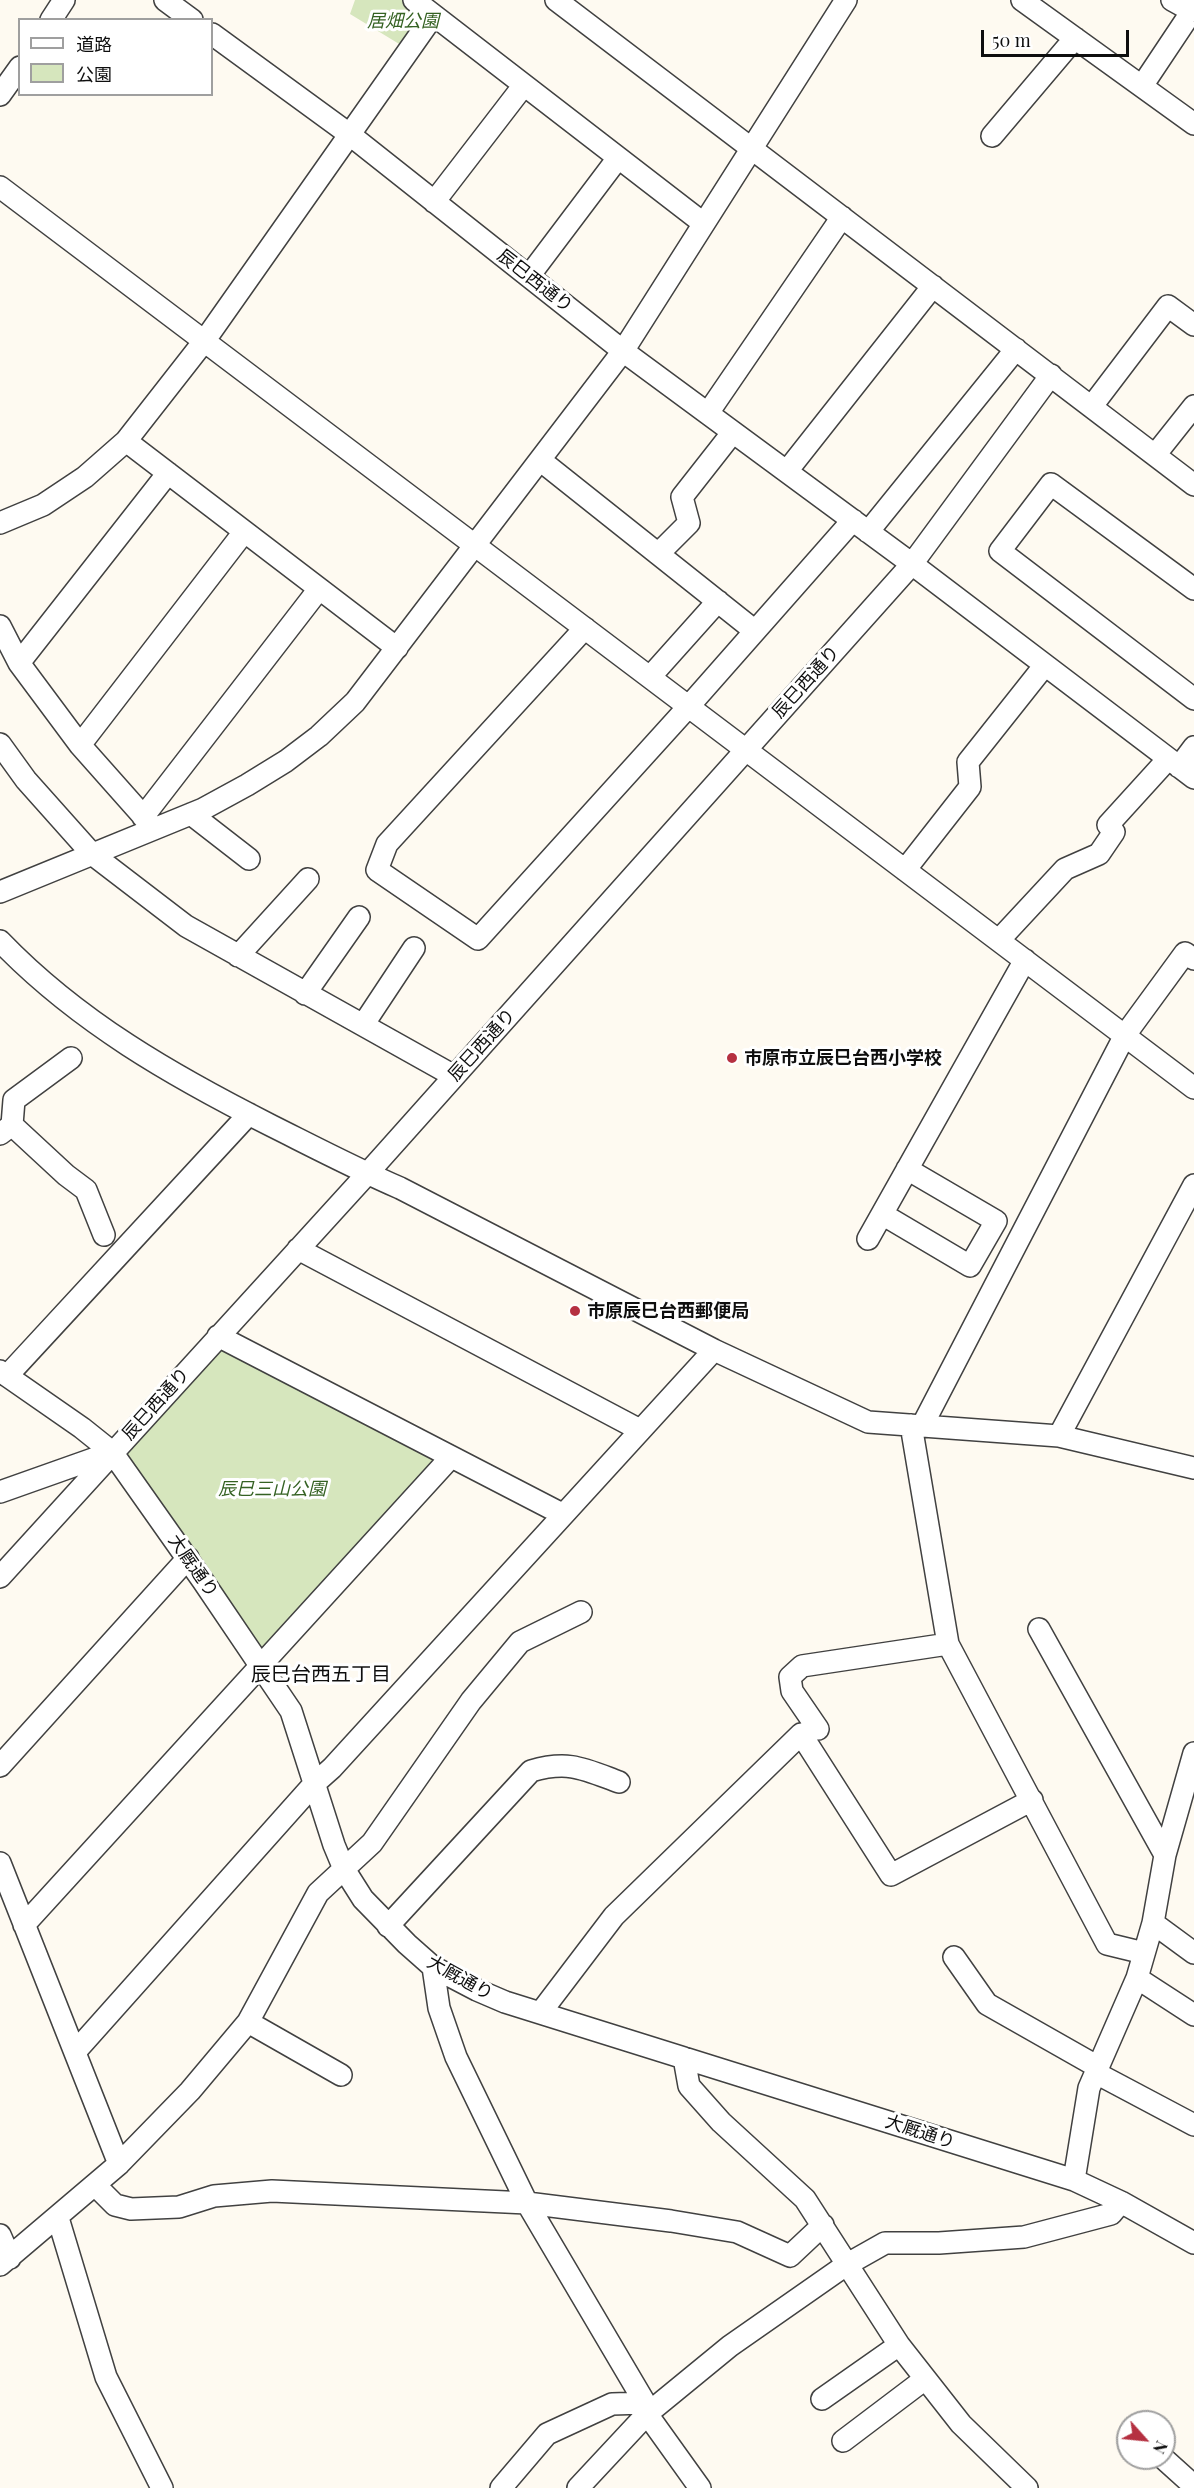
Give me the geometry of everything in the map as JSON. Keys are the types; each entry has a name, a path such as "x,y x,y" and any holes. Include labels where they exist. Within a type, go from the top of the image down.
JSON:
{"street":[{"path":"52,18 64,0"},
{"path":"165,0 189,18"},
{"path":"414,0 703,223"},
{"path":"556,0 1194,485"},
{"path":"0,892 92,854 149,823 191,814 247,785 319,736 355,702 623,351 846,0"},
{"path":"1022,0 1194,124"},
{"path":"1142,86 1193,10 1172,0"},
{"path":"0,523 43,505 85,477 126,441 205,340 433,16"},
{"name":"辰巳西通り","path":"0,1577 367,1174 912,564 623,351 349,134 213,35"},
{"path":"992,135 1075,38"},
{"path":"0,95 18,70"},
{"path":"434,202 524,86"},
{"path":"529,276 618,158"},
{"path":"0,186 1194,1088"},
{"path":"708,413 842,217"},
{"path":"787,471 933,286"},
{"path":"1092,406 1168,306 1194,325"},
{"path":"585,627 387,844 377,870 478,939 755,631 861,526 1016,349"},
{"path":"1051,375 912,564 1180,768"},
{"path":"1155,455 1194,406"},
{"path":"658,554 689,524 682,497 734,432"},
{"path":"126,441 397,648"},
{"path":"540,460 755,631"},
{"path":"19,663 168,473"},
{"path":"1194,589 1051,484 1000,551 1194,699"},
{"path":"80,745 244,532"},
{"path":"149,823 319,589"},
{"path":"650,677 718,601"},
{"path":"0,626 19,663 80,745 149,823"},
{"path":"905,870 970,787 968,762 1045,665"},
{"path":"0,744 26,780 92,854 186,926 454,1076"},
{"path":"999,940 1065,868 1099,854 1114,832 1108,825 1180,768 1194,747"},
{"path":"191,814 249,859"},
{"path":"238,956 308,879"},
{"path":"305,994 359,917"},
{"path":"0,941 46,986 118,1040 152,1062 249,1114 367,1174 400,1188 714,1350 868,1422 1059,1436 1194,1468"},
{"path":"363,1025 414,948"},
{"path":"1144,1953 1107,1944 948,1644 916,1425 1125,1035 1185,953 1194,959"},
{"path":"868,1239 1025,960"},
{"path":"71,1058 14,1100 6,1129 86,1190 104,1235"},
{"path":"4,1373 249,1114"},
{"path":"882,1214 970,1266 996,1221 907,1169"},
{"path":"1059,1436 1194,1185"},
{"path":"298,1248 640,1430"},
{"path":"218,1336 562,1514"},
{"path":"75,2052 315,1784 714,1350"},
{"name":"大厩通り","path":"4,1373 112,1452 188,1558 291,1711 334,1845 344,1869 363,1899 388,1926 433,1966 505,2002 1074,2181 1121,2202 1192,2243"},
{"path":"0,1492 112,1452"},
{"path":"24,1925 451,1457"},
{"path":"0,1766 188,1558"},
{"path":"0,2235 5,2262 119,2164 190,2091 248,2022 318,1893 372,1842 471,1701 520,1642 581,1612"},
{"path":"1039,1629 1165,1855"},
{"path":"818,1729 792,1691 790,1677 802,1666 948,1644"},
{"path":"541,2012 614,1916 801,1734 891,1875 1032,1800"},
{"path":"1074,2181 1089,2088 1137,1978 1153,1923 1165,1855 1184,1824 1194,1753"},
{"path":"388,1926 531,1771 553,1765 579,1767 619,1782"},
{"path":"0,1863 119,2164"},
{"path":"1153,1923 1194,1953"},
{"path":"954,1957 987,2004 1194,2125"},
{"path":"433,1966 439,2008 456,2056 527,2203 646,2408 700,2488"},
{"path":"1137,1978 1194,2015"},
{"path":"248,2022 341,2075"},
{"path":"684,2058 689,2086 721,2122 805,2199 899,2345 925,2379 961,2424 1027,2488"},
{"path":"94,2185 115,2205 131,2209 179,2207 214,2196 272,2191 527,2203 671,2221 737,2232 790,2256 823,2225"},
{"path":"578,2488 646,2408 846,2265 885,2243 939,2243 1024,2237 1111,2214 1121,2202"},
{"path":"58,2218 106,2378 162,2488"},
{"path":"822,2399 899,2345"},
{"path":"843,2441 925,2379"},
{"path":"501,2488 547,2434 612,2404 646,2408"},
{"path":"1176,2470 1194,2486"}],"green space":[{"name":"居畑公園","path":"355,0 414,0 433,16 409,50 350,14"},
{"name":"辰巳三山公園","path":"218,1336 451,1457 261,1666 112,1452"}],"place":[{"name":"市原市立辰巳台西小学校","path":"732,1058"},
{"name":"市原辰巳台西郵便局","path":"575,1311"}],"district":[{"name":"辰巳台西五丁目","path":"321,1675"}]}
